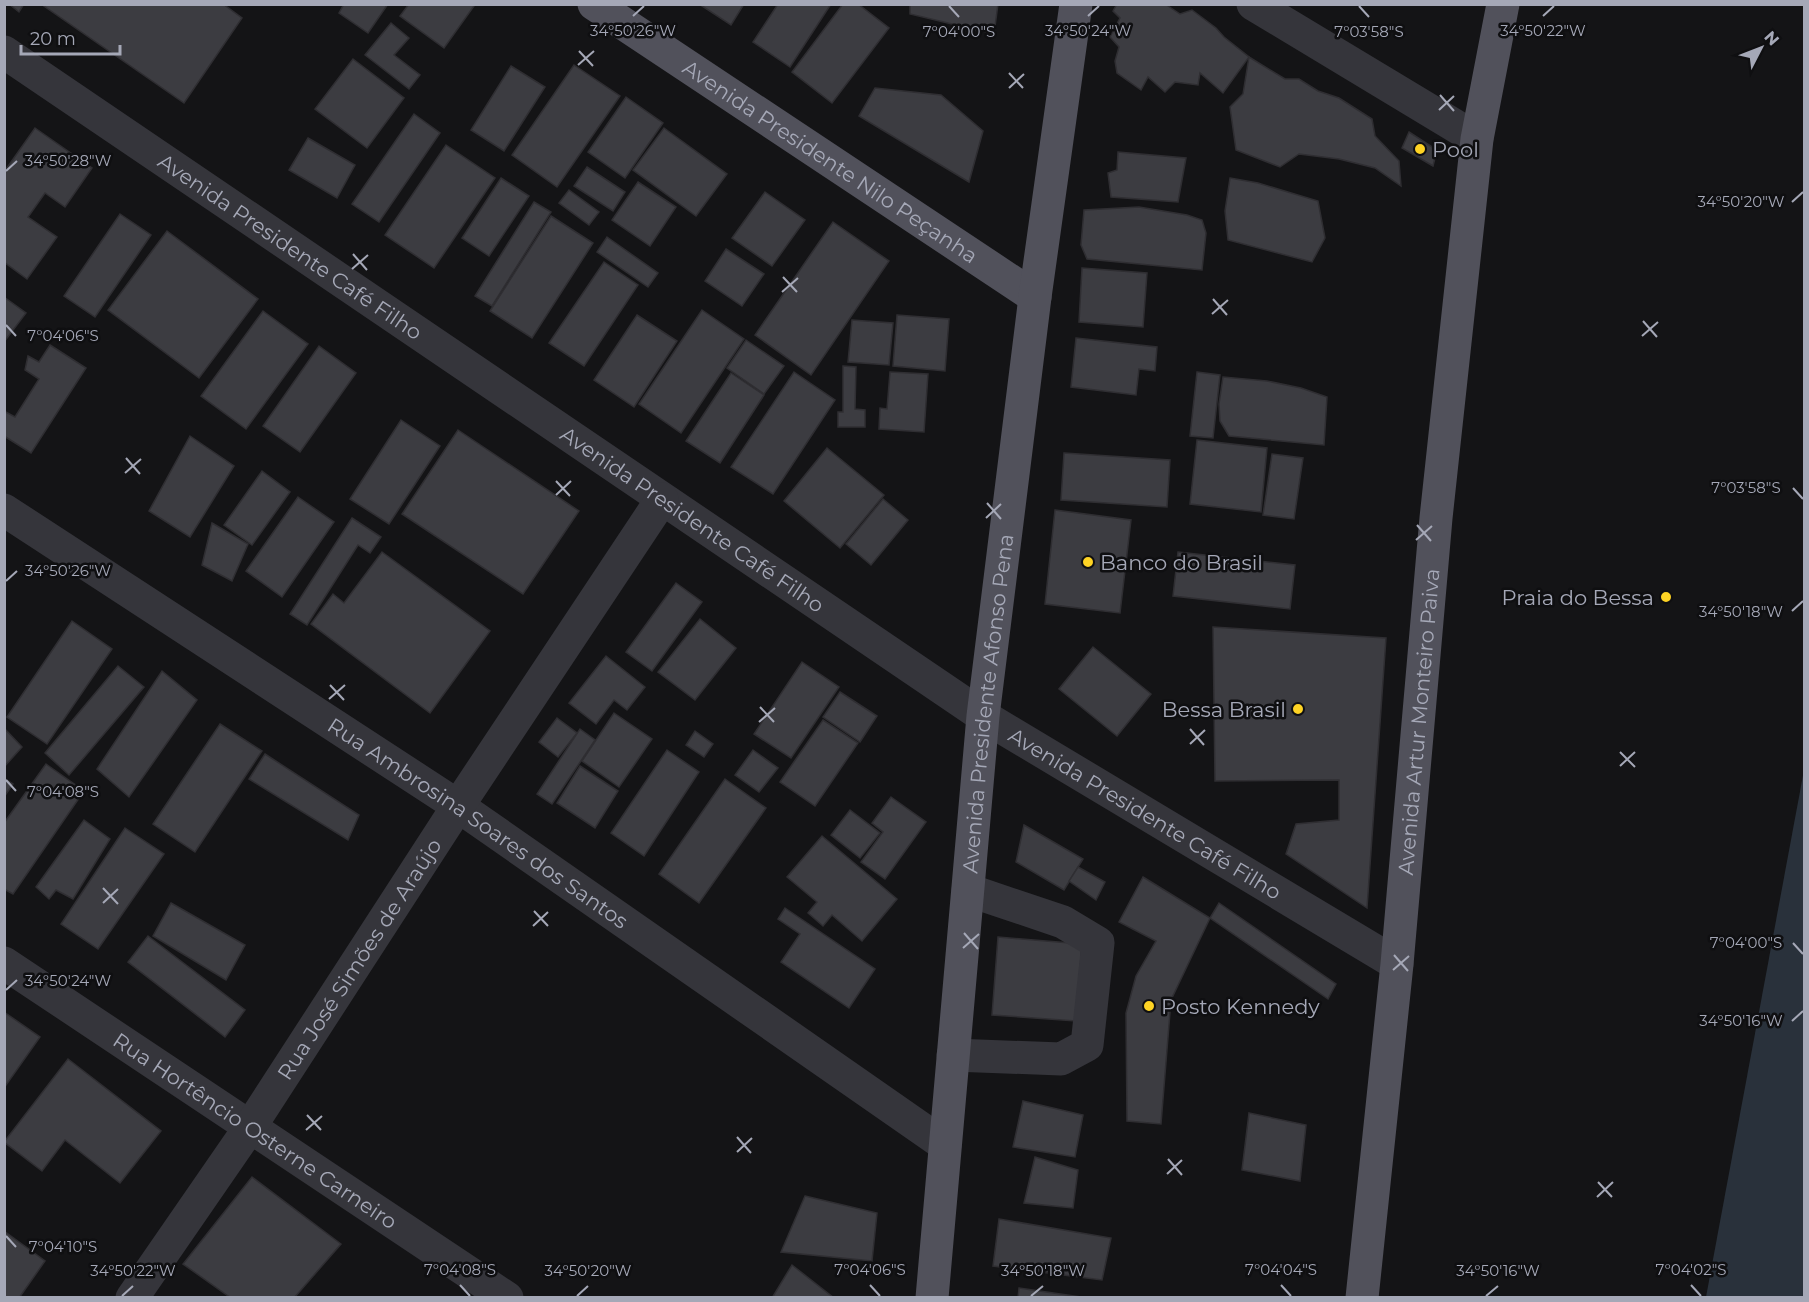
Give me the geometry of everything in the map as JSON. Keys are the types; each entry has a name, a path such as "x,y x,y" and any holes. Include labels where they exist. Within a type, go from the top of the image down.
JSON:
{"main road":[{"name":"Avenida Presidente Nilo Peçanha","path":"594,4 1035,297"},
{"name":"Avenida Presidente Afonso Pena","path":"932,1298 983,716 1035,297 1076,4"},
{"name":"Avenida Artur Monteiro Paiva","path":"1362,1298 1397,964 1436,518 1477,139 1503,4"}],"street":[{"path":"1253,4 1477,139"},
{"name":"Avenida Presidente Café Filho","path":"4,52 983,716 1397,964"},
{"name":"Rua José Simões de Araújo","path":"132,1298 250,1127 458,806 662,499"},
{"name":"Rua Ambrosina Soares dos Santos","path":"4,510 458,806 945,1145"},
{"path":"953,1055 1061,1059 1087,1045 1098,943 1063,922 968,890"},
{"name":"Rua Hortêncio Osterne Carneiro","path":"4,963 507,1298"}],"shaded area":[{"path":"1804,770 1804,1297 1706,1297"}],"building":[{"path":"9,4 24,4 19,12"},
{"path":"41,4 223,4 242,18 184,103"},
{"path":"344,4 388,4 368,33 339,13"},
{"path":"409,4 471,4 474,6 444,48 400,16"},
{"path":"699,4 744,4 731,25"},
{"path":"778,4 831,4 790,67 753,42"},
{"path":"843,4 858,4 889,28 832,103 792,72"},
{"path":"910,4 998,4 994,34 910,14"},
{"path":"1117,4 1165,4 1180,14 1192,10 1249,57 1223,93 1200,73 1198,85 1175,82 1165,92 1148,77 1141,90 1117,73 1115,61 1119,47 1110,37 1120,18 1113,11"},
{"path":"391,23 409,38 394,55 420,75 409,89 365,55"},
{"path":"1249,57 1285,79 1299,79 1318,91 1339,98 1372,119 1375,136 1399,161 1401,186 1375,168 1339,159 1299,154 1280,167 1236,150 1230,107 1243,94"},
{"path":"353,59 404,98 367,148 315,109"},
{"path":"574,65 620,96 557,187 512,155"},
{"path":"511,66 545,87 504,151 471,130"},
{"path":"875,88 941,95 983,131 969,182 859,116"},
{"path":"626,97 663,123 625,178 588,152"},
{"path":"414,114 440,133 379,222 352,204"},
{"path":"35,128 92,168 65,207 45,193 28,217 57,237 27,279 4,262 4,172"},
{"path":"664,128 727,174 696,216 633,170"},
{"name":"Pool","path":"1409,132 1437,150 1433,166 1402,148"},
{"path":"308,138 355,165 337,198 289,170"},
{"path":"446,145 495,178 434,268 385,235"},
{"path":"1118,152 1186,158 1178,202 1111,197 1108,173 1117,170"},
{"path":"587,167 625,192 613,211 574,186"},
{"path":"501,178 529,196 489,256 462,238"},
{"path":"1230,178 1258,183 1318,201 1325,238 1312,262 1228,240 1225,211"},
{"path":"638,182 676,207 650,246 612,220"},
{"path":"569,190 599,212 589,225 559,203"},
{"path":"765,192 805,220 772,266 732,238"},
{"path":"534,202 551,212 492,306 475,296"},
{"path":"1139,207 1187,215 1202,220 1206,233 1202,270 1087,259 1081,245 1084,210"},
{"path":"120,214 151,235 95,317 64,296"},
{"path":"551,216 593,243 532,338 490,311"},
{"path":"833,222 889,261 811,375 755,335"},
{"path":"167,231 258,299 199,378 108,310"},
{"path":"607,237 658,273 648,287 597,252"},
{"path":"726,249 764,274 742,306 705,281"},
{"path":"604,262 638,285 584,366 549,343"},
{"path":"1082,268 1147,273 1143,327 1079,322"},
{"path":"4,297 26,313 4,342"},
{"path":"702,310 744,339 681,433 639,404"},
{"path":"263,311 308,344 246,429 201,396"},
{"path":"637,315 677,341 634,407 594,380"},
{"path":"897,315 949,319 945,371 893,366"},
{"path":"852,320 893,323 889,365 848,362"},
{"path":"1076,338 1157,347 1155,371 1139,369 1136,395 1071,387"},
{"path":"746,340 784,366 764,394 727,368"},
{"path":"50,345 86,368 31,453 4,436 4,411 15,417 39,379 25,370 28,356 39,362"},
{"path":"319,346 356,373 300,452 263,426"},
{"path":"843,366 856,367 855,409 865,410 865,427 838,427 838,412 843,412"},
{"path":"794,372 835,400 773,494 731,467"},
{"path":"890,372 928,374 924,432 879,429 880,408 887,409"},
{"path":"1197,372 1220,375 1213,438 1190,436"},
{"path":"731,373 764,395 720,463 686,441"},
{"path":"1223,377 1267,381 1301,388 1327,397 1324,445 1229,436 1220,421 1219,404"},
{"path":"401,420 440,446 389,524 350,499"},
{"path":"458,430 579,511 523,594 402,514"},
{"path":"190,436 234,466 190,537 149,511"},
{"path":"1197,440 1267,448 1261,512 1190,504"},
{"path":"827,448 884,495 840,548 784,501"},
{"path":"1064,453 1170,460 1167,507 1061,500"},
{"path":"1272,454 1303,458 1294,519 1263,515"},
{"path":"262,471 290,492 252,545 224,525"},
{"path":"298,497 334,522 282,597 246,571"},
{"path":"883,499 908,520 871,565 846,544"},
{"name":"Banco do Brasil","path":"1055,510 1131,520 1120,613 1045,604"},
{"path":"352,518 381,537 370,553 358,545 307,625 290,614"},
{"path":"212,523 248,544 232,581 202,565"},
{"path":"382,552 490,631 430,713 311,624 333,594 344,603"},
{"path":"1178,552 1295,565 1290,609 1173,596"},
{"path":"676,583 702,602 652,671 626,652"},
{"path":"700,619 736,648 695,700 658,672"},
{"path":"72,621 112,649 47,744 7,717"},
{"name":"Bessa Brasil","path":"1213,627 1386,638 1367,908 1286,854 1296,824 1339,820 1339,780 1215,781"},
{"path":"1093,647 1151,694 1117,736 1059,689"},
{"path":"606,656 645,687 627,710 614,700 596,724 569,703"},
{"path":"802,662 839,687 791,758 754,734"},
{"path":"118,666 144,687 69,775 45,753"},
{"path":"162,671 197,700 129,797 97,769"},
{"path":"840,692 877,716 860,742 823,717"},
{"path":"614,713 652,739 619,787 582,761"},
{"path":"557,718 577,733 558,757 539,742"},
{"path":"823,720 858,743 815,806 780,782"},
{"path":"220,724 262,751 195,852 153,824"},
{"path":"4,728 22,747 4,767"},
{"path":"580,729 595,740 552,804 537,794"},
{"path":"695,731 713,744 704,757 686,745"},
{"path":"667,750 699,772 644,856 611,833"},
{"path":"753,750 778,768 759,792 735,775"},
{"path":"265,754 359,815 348,840 249,779"},
{"path":"46,764 84,791 13,894 4,889 4,823"},
{"path":"580,766 618,791 595,828 557,803"},
{"path":"4,778 13,784 4,797"},
{"path":"725,779 766,808 699,903 659,874"},
{"path":"891,797 926,822 885,879 861,862 883,832 872,823"},
{"path":"850,810 880,833 860,858 831,835"},
{"path":"84,820 110,839 73,899 56,890 49,899 36,887"},
{"path":"1024,825 1083,859 1064,890 1016,862"},
{"path":"125,828 164,854 98,949 61,924"},
{"path":"822,836 897,899 862,941 832,915 823,926 808,913 817,902 787,877"},
{"path":"1078,867 1105,882 1096,900 1069,881"},
{"name":"Posto Kennedy","path":"1143,877 1210,918 1171,1000 1161,1124 1127,1121 1126,1013 1136,976 1156,941 1119,922"},
{"path":"171,903 245,945 226,980 153,936"},
{"path":"1219,903 1336,984 1328,999 1210,918"},
{"path":"785,908 875,969 849,1008 781,962 800,934 778,919"},
{"path":"148,936 245,1010 225,1037 128,962"},
{"path":"998,937 1082,944 1076,1021 992,1015"},
{"path":"4,1012 40,1037 4,1088"},
{"path":"68,1059 161,1131 120,1183 65,1140 42,1171 4,1142"},
{"path":"1023,1101 1083,1115 1075,1157 1013,1147"},
{"path":"1249,1113 1306,1125 1300,1181 1242,1170"},
{"path":"1035,1157 1078,1170 1073,1208 1024,1203"},
{"path":"252,1177 341,1244 294,1298 231,1298 183,1264"},
{"path":"805,1196 877,1213 872,1261 781,1252"},
{"path":"999,1219 1111,1238 1102,1280 993,1266"},
{"path":"4,1231 45,1261 19,1298 4,1298"},
{"path":"792,1265 834,1298 772,1298"},
{"path":"1019,1288 1088,1298 1018,1298"}],"place":[{"name":"Pool","path":"1420,149"},
{"name":"Banco do Brasil","path":"1088,562"},
{"name":"Praia do Bessa","path":"1666,597"},
{"name":"Bessa Brasil","path":"1298,709"},
{"name":"Posto Kennedy","path":"1149,1006"}]}
